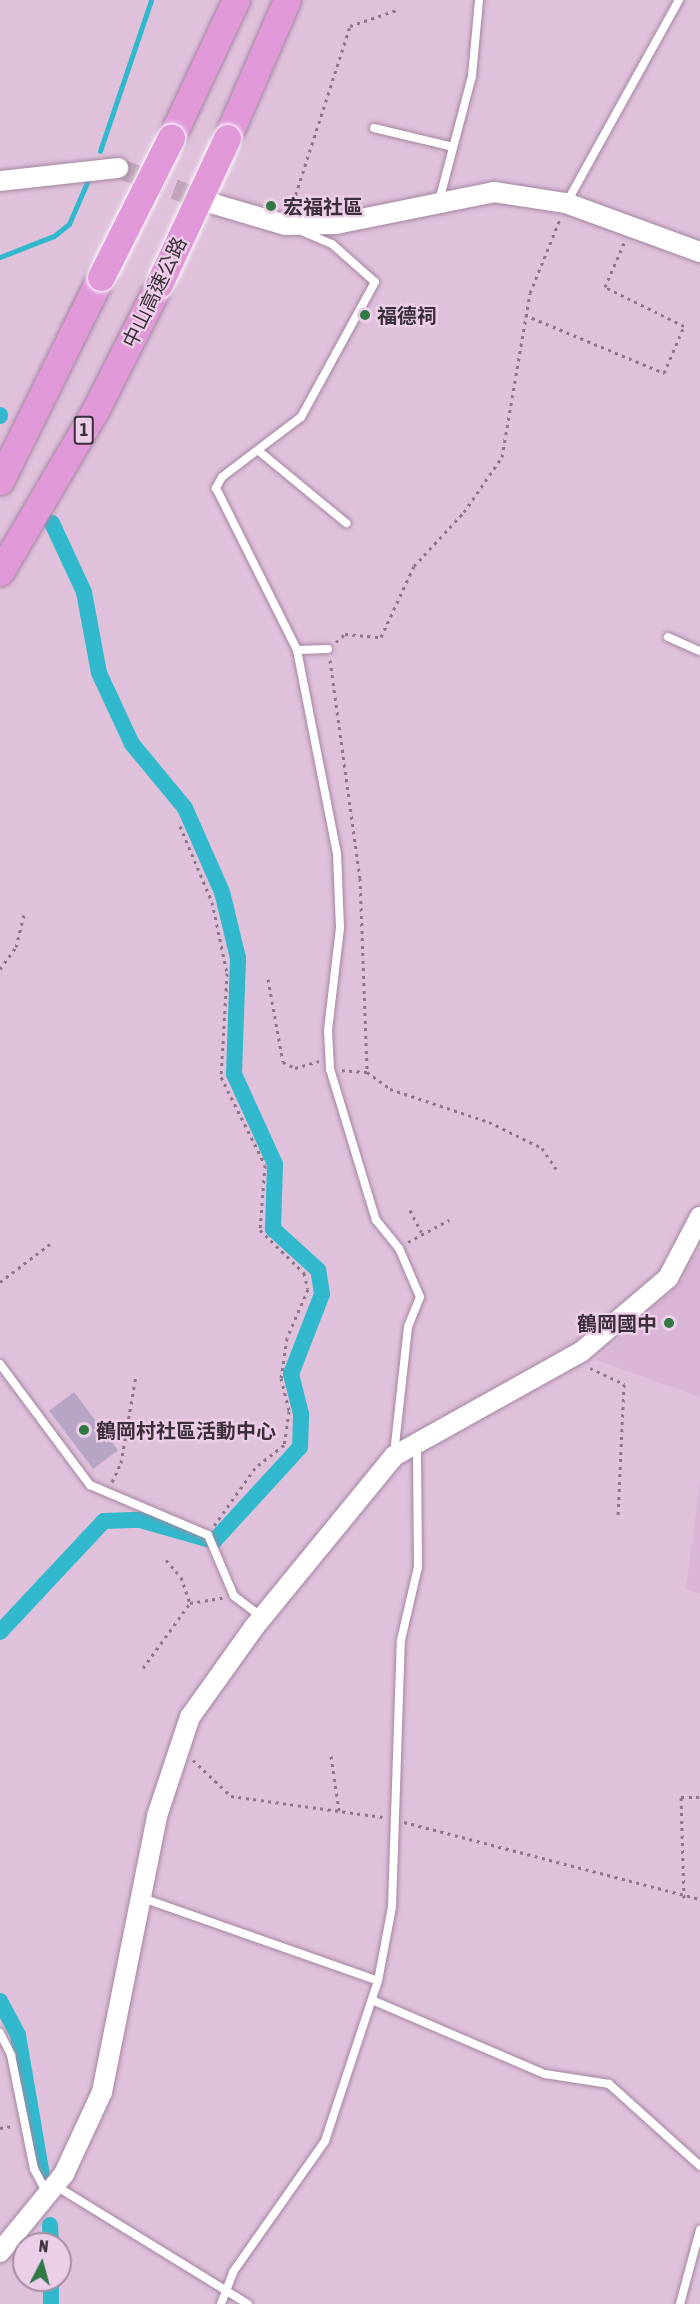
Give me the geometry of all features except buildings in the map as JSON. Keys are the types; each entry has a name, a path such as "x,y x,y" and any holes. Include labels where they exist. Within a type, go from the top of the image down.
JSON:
{"highway":[{"path":"0,481 171,138 236,0"},
{"name":"中山高速公路","path":"0,572 97,407 159,284 227,138 287,0"}],"street":[{"path":"0,181 118,168"},
{"path":"214,204 286,225 336,224 494,192 566,203 700,252"},
{"path":"0,2252 51,2189 83,2142 102,2092 139,1897 177,1748 190,1718 262,1617 394,1456 417,1440 580,1352 668,1278 700,1217"}],"lane":[{"path":"438,202 472,76 479,0"},
{"path":"566,203 679,0"},
{"path":"375,128 453,147"},
{"path":"286,225 332,244 375,282 301,417 260,452 222,477 216,488 297,650 337,853 340,928 330,1069 376,1220 399,1248 420,1297 408,1327 394,1456"},
{"path":"260,452 346,523"},
{"path":"668,637 700,651"},
{"path":"297,650 328,649"},
{"path":"0,1364 90,1485 208,1535 234,1596 262,1617"},
{"path":"221,2304 232,2272 325,2141 378,1981 392,1907 393,1819 401,1640 418,1567 417,1440"},
{"path":"139,1897 378,1981"},
{"path":"372,2000 545,2074 609,2084 700,2166"},
{"path":"0,2034 11,2055 34,2169 51,2189 248,2304"},
{"path":"680,2304 700,2230"}],"path":[{"path":"286,225 350,26 397,10"},
{"path":"368,1072 360,878 328,649 345,634 381,637 414,566 464,512 502,457 525,315 566,203"},
{"path":"525,315 664,373 684,326 605,287 631,226"},
{"path":"180,826 212,902 227,973 221,1077 265,1165 260,1230 304,1273 308,1289 287,1338 281,1378 289,1411 284,1446 255,1468 208,1535"},
{"path":"0,969 16,947 25,911"},
{"path":"268,979 283,1062 295,1068 330,1058"},
{"path":"330,1069 368,1072 390,1089 489,1122 542,1148 557,1170"},
{"path":"410,1210 421,1232"},
{"path":"399,1248 421,1232 449,1220"},
{"path":"0,1281 50,1244"},
{"path":"580,1352 586,1367 624,1384 618,1518"},
{"path":"107,1492 122,1463 136,1375"},
{"path":"166,1560 181,1577 190,1603"},
{"path":"142,1668 190,1603 234,1596"},
{"path":"177,1748 231,1796 393,1819 684,1898 700,1899"},
{"path":"331,1756 339,1810"},
{"path":"684,1898 681,1797 700,1797"}],"shaded area":[{"name":"鶴岡國中","path":"700,1247 700,1397 596,1360 679,1285"},
{"path":"700,1481 700,1593 686,1589"}],"waterway":[{"path":"100,151 151,0"},
{"path":"0,257 54,236 69,224 88,180"},
{"path":"0,1632 104,1521 140,1520 214,1541 300,1447 301,1414 291,1374 322,1294 318,1270 273,1229 275,1164 234,1074 238,958 222,892 185,808 132,744 99,673 84,592 52,523"},
{"path":"0,2001 18,2035 42,2176"},
{"path":"50,2225 50,2232"},
{"path":"51,2292 51,2304"}],"tunnel":[{"path":"118,168 211,203"}],"place":[{"name":"宏福社區","path":"271,206"},
{"name":"福德祠","path":"365,315"},
{"name":"鶴岡國中","path":"669,1323"},
{"name":"鶴岡村社區活動中心","path":"84,1430"}]}
